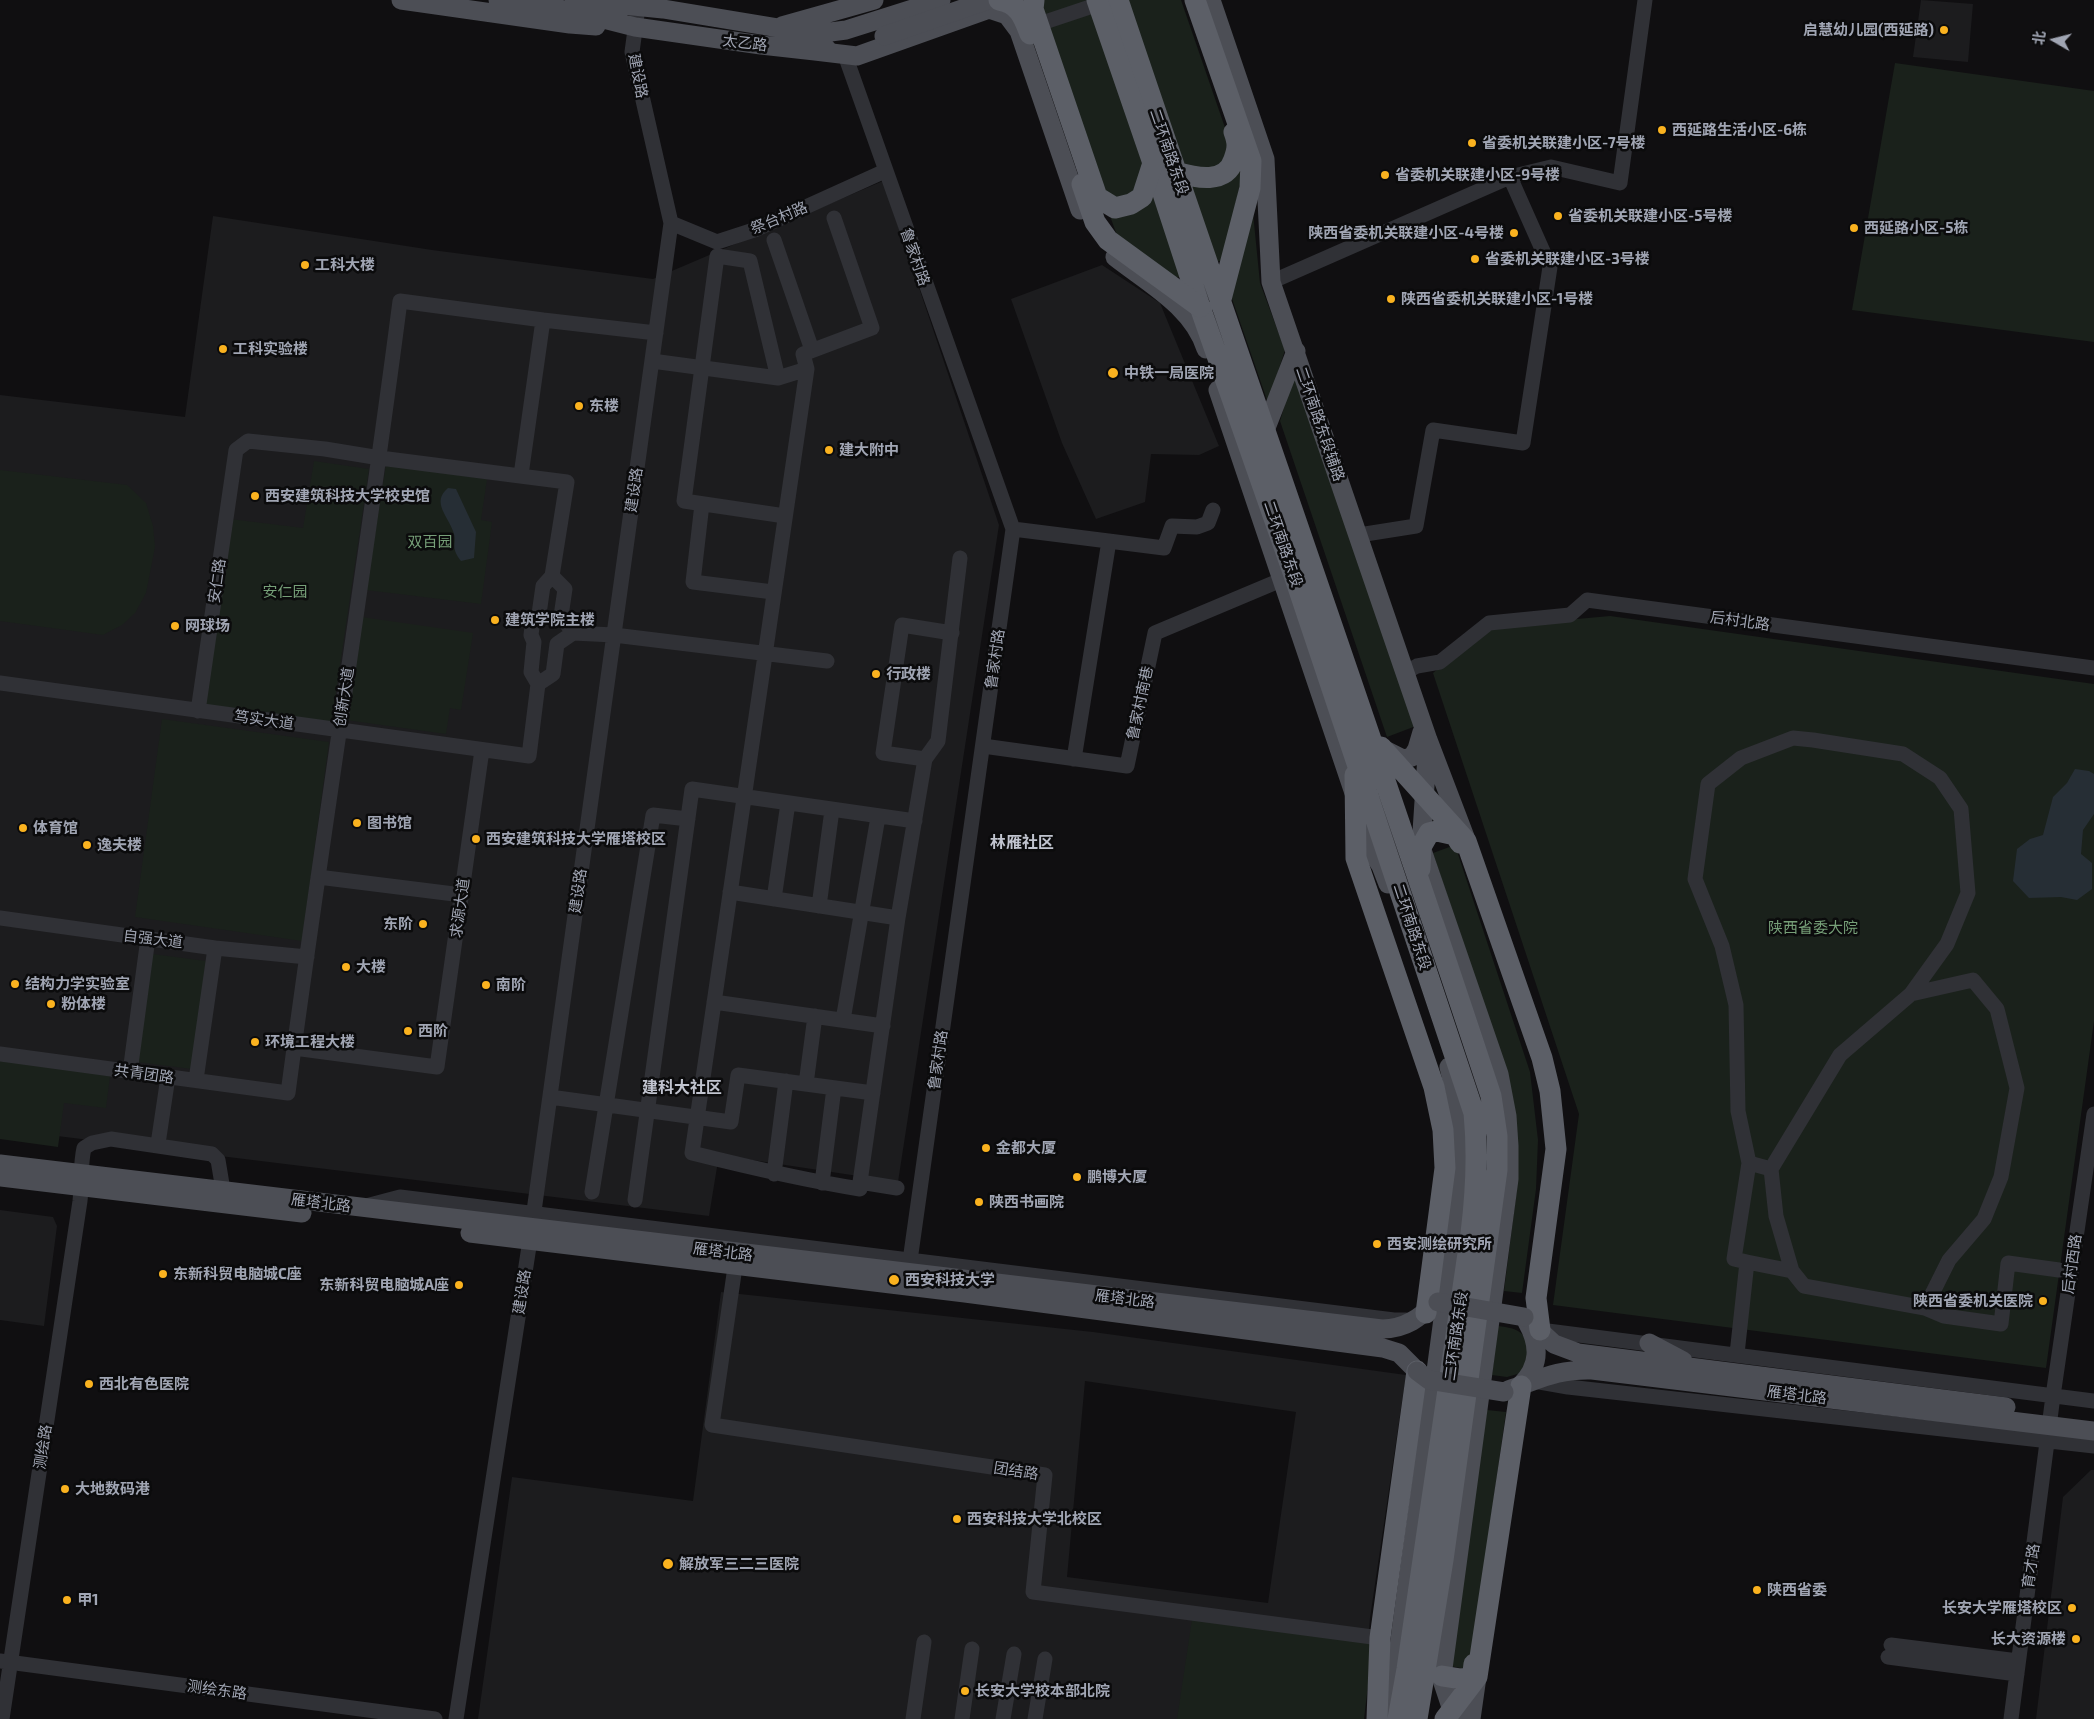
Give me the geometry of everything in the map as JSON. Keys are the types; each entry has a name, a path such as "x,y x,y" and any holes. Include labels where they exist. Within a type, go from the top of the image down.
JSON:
{"highway":[{"path":"1034,0 1033,10 1097,197 1115,208 1131,204 1142,197 1153,163"},
{"name":"二环南路东段","path":"1097,0 1153,163 1210,305"},
{"name":"二环南路东段","path":"1118,0 1176,172 1210,305 1217,354 1355,755 1380,853 1474,1113 1477,1148 1477,1184 1471,1233 1398,1719"},
{"path":"1176,172 1194,178 1218,178 1232,167 1238,146 1188,0"},
{"path":"1196,0 1251,161 1250,188 1210,305"},
{"path":"991,2 1008,2 1022,13 1095,222 1108,240 1210,305 1264,433 1358,699 1420,864"},
{"path":"1358,699 1371,718 1420,864"},
{"path":"1382,748 1466,841 1542,1058 1550,1091 1556,1149 1532,1323"},
{"path":"1355,755 1356,858 1434,1087 1443,1130 1445,1168 1428,1310"},
{"path":"1420,864 1429,834 1437,831 1455,836 1460,842 1534,1059 1544,1118 1546,1168 1532,1323"},
{"path":"1380,853 1364,860 1439,1074 1448,1111 1452,1165 1436,1282 1428,1310"},
{"name":"二环南路东段","path":"1417,1719 1443,1560 1496,1170 1497,1136 1492,1096 1420,864"},
{"path":"1377,1719 1380,1638 1418,1371"},
{"path":"1442,1676 1464,1679 1469,1678 1473,1672 1510,1412 1520,1386"},
{"path":"1450,1716 1477,1677 1520,1386"}],"main road":[{"path":"401,0 570,24 635,28"},
{"name":"太乙路","path":"498,0 572,11 635,28 815,51 850,46 882,28 941,0"},
{"name":"太乙路","path":"574,0 636,2 814,34 882,28 991,2"},
{"path":"778,27 874,0"},
{"name":"二环南路东段辅路","path":"1211,0 1265,159 1271,282 1426,731 1466,841"},
{"path":"815,51 857,56 991,2 1007,14 1019,31 1083,219 1099,245 1182,308 1217,354"},
{"path":"1202,334 1281,580 1355,797 1380,853 1381,866 1449,1067 1459,1108 1463,1154 1461,1187 1399,1647 1385,1719"},
{"path":"1264,433 1296,351"},
{"path":"1382,748 1403,759 1412,757 1426,731"},
{"path":"1426,731 1420,864 1492,1052 1507,1116 1509,1146 1509,1179 1506,1209 1442,1676"},
{"name":"雁塔北路","path":"0,1164 82,1181 531,1227 735,1267 908,1273 1264,1331 1383,1348 1399,1353 1429,1380 1520,1386 1546,1375 1571,1369 1592,1370 2050,1419 2094,1418"},
{"name":"雁塔北路","path":"0,1177 223,1190 357,1208 531,1227 1382,1329 1397,1330 1428,1310"},
{"path":"1428,1310 1532,1323 1537,1358 1532,1373 1520,1386"},
{"name":"雁塔北路","path":"1532,1323 1554,1344 1578,1353 1692,1366 2050,1419 2094,1431"},
{"path":"1649,1343 1692,1366"},
{"path":"1429,1644 1442,1676 1450,1716"},
{"path":"1472,1719 1477,1677"}],"street":[{"path":"1019,31 1111,0"},
{"path":"1271,282 1510,176 1551,167 1620,183 1645,0"},
{"name":"建设路","path":"456,1719 550,1097 671,223 632,52 636,2"},
{"name":"鲁家村路","path":"845,54 1012,529 908,1273"},
{"name":"祭台村路","path":"671,223 717,242 757,229 885,171"},
{"path":"1358,535 1416,526 1433,430 1523,443 1550,267 1510,176"},
{"path":"834,218 872,328 803,354 807,370 764,652 692,1153 774,1174 860,1188 898,918 925,759 938,741 960,558"},
{"path":"774,240 812,350"},
{"path":"778,378 750,261 717,256 684,501 784,516"},
{"name":"创新大道","path":"288,1093 380,458 400,300 543,320"},
{"path":"521,475 543,320 656,332"},
{"path":"652,360 778,378 807,370"},
{"name":"安仁路","path":"198,711 236,450 248,441 325,449 380,458"},
{"path":"380,458 567,482 552,576 542,586 539,614 533,619 531,635 534,642 531,672 538,684 553,674 557,644"},
{"path":"702,504 693,582 773,592"},
{"path":"1012,529 1164,548 1172,526 1197,527 1208,524 1213,510"},
{"path":"1074,759 1109,540"},
{"path":"552,576 566,589 562,616 573,633"},
{"name":"鲁家村南巷","path":"983,746 1127,766 1155,633 1281,580"},
{"name":"后村北路","path":"1406,672 1417,666 1440,662 1489,623 1570,615 1587,600 2094,668"},
{"path":"539,614 562,616"},
{"path":"925,759 884,753 902,625 952,633"},
{"path":"534,642 557,644 573,633 614,635 827,661"},
{"name":"笃实大道","path":"0,683 529,756 538,684"},
{"path":"1792,1271 1734,1259 1749,1163 1738,1111 1736,1005 1722,946 1695,879 1708,784 1741,758 1793,738 1903,754 1940,778 1961,809 1968,893 1947,944 1911,994 1840,1055 1771,1169 1776,1216 1792,1271 1804,1286 1924,1308 1944,1316 2001,1324 2008,1263 2059,1270"},
{"name":"求源大道","path":"294,1048 437,1067 482,750"},
{"path":"635,1200 692,789 915,822"},
{"path":"774,899 788,803"},
{"path":"819,906 832,810"},
{"path":"592,1192 652,815 688,820"},
{"path":"842,1020 863,912 878,817"},
{"path":"318,877 462,895"},
{"path":"730,892 898,918"},
{"name":"自强大道","path":"0,918 215,948 307,958"},
{"path":"130,1072 148,938"},
{"path":"196,1080 215,948"},
{"path":"1911,994 1973,980 1997,1008 2017,1088 2001,1177 1984,1219 1949,1260 1924,1308"},
{"path":"714,1002 883,1026"},
{"path":"806,1084 815,1016"},
{"name":"共青团路","path":"0,1054 288,1093"},
{"path":"550,1097 731,1122 738,1075 873,1093"},
{"path":"168,1077 158,1144 212,1154 218,1160 223,1190"},
{"path":"774,1174 786,1082"},
{"path":"822,1183 834,1088"},
{"name":"后村西路","path":"2050,1419 2094,1114"},
{"name":"测绘路","path":"2,1719 5,1661 82,1181 81,1162 84,1148 92,1143 111,1139 158,1144"},
{"path":"1749,1163 1771,1169"},
{"path":"860,1182 897,1188"},
{"path":"1737,1354 1747,1262"},
{"name":"团结路","path":"735,1267 712,1425 1045,1475 1033,1592 1380,1638"},
{"path":"1532,1323 1649,1343 1737,1354 2050,1419 2094,1446"},
{"path":"2050,1419 2094,1401"},
{"name":"育才路","path":"2011,1719 2050,1419"},
{"path":"914,1719 924,1642"},
{"path":"962,1719 972,1649"},
{"path":"1889,1651 2017,1668"},
{"path":"1004,1719 1014,1654"},
{"path":"1036,1719 1045,1659"},
{"name":"测绘东路","path":"5,1661 435,1719"}],"shaded area":[{"name":"启慧幼儿园(西延路)","path":"1921,0 1973,4 1968,62 1913,57"},
{"name":"西安建筑科技大学雁塔校区","path":"883,181 999,525 898,1182 719,1155 709,1216 0,1129 0,395 185,417 213,216 432,250 653,279"},
{"name":"中铁一局医院","path":"1102,265 1160,303 1219,446 1199,455 1151,454 1145,502 1096,519 1062,443 1011,299"},
{"path":"448,488 456,489 476,532 474,558 461,561 455,551 453,531 441,504 443,493"},
{"path":"2075,769 2089,771 2094,774 2094,814 2083,830 2081,854 2092,863 2092,889 2077,900 2061,897 2029,898 2013,881 2017,849 2030,839 2043,835 2053,797 2067,783"},
{"path":"0,1210 53,1217 57,1226 44,1326 0,1320"},
{"path":"721,1292 1093,1332 1406,1375 1370,1618 1362,1719 478,1719 512,1477 693,1501","holes":["1085,1381 1296,1412 1268,1603 1067,1577"]},
{"name":"长安大学雁塔校区","path":"2091,1470 2094,1470 2094,1719 2036,1719 2063,1497"}],"green space":[{"path":"1041,0 1181,0 1242,177 1222,260 1179,277 1169,278 1118,238 1044,35"},
{"path":"1895,63 2094,91 2094,342 1852,310"},
{"path":"1252,203 1260,283 1285,350 1268,403 1230,293"},
{"path":"1295,371 1416,726 1387,737 1280,421"},
{"name":"安仁园","path":"314,461 369,469 331,726 204,708 230,519 303,528"},
{"name":"双百园","path":"386,465 487,479 481,520 492,522 481,604 366,590"},
{"path":"0,470 127,485 146,503 153,526 155,547 146,593 135,613 122,625 103,635 0,621"},
{"name":"陕西省委大院","path":"1610,616 2094,684 2094,1021 2046,1368 1553,1305 1579,1114 1433,673 1489,627"},
{"path":"361,617 473,633 461,710 450,708 446,734 346,720"},
{"path":"162,719 329,742 302,941 135,917"},
{"path":"1455,845 1530,1072 1538,1140 1536,1189 1522,1293 1504,1291 1517,1188 1500,1054 1433,853"},
{"path":"152,954 206,961 192,1069 137,1062"},
{"path":"0,1054 111,1068 106,1108 64,1103 58,1147 0,1139"},
{"path":"1498,1326 1520,1332 1529,1344 1532,1351 1521,1373 1507,1377 1492,1375"},
{"path":"1487,1410 1506,1412 1470,1666 1466,1669 1450,1666"},
{"path":"1193,1613 1374,1636 1364,1719 1177,1719"}],"place":[{"name":"启慧幼儿园(西延路)","path":"1944,30"},
{"name":"西延路生活小区-6栋","path":"1662,130"},
{"name":"省委机关联建小区-7号楼","path":"1472,143"},
{"name":"省委机关联建小区-9号楼","path":"1385,175"},
{"name":"省委机关联建小区-5号楼","path":"1558,216"},
{"name":"西延路小区-5栋","path":"1854,228"},
{"name":"陕西省委机关联建小区-4号楼","path":"1514,233"},
{"name":"省委机关联建小区-3号楼","path":"1475,259"},
{"name":"工科大楼","path":"305,265"},
{"name":"陕西省委机关联建小区-1号楼","path":"1391,299"},
{"name":"工科实验楼","path":"223,349"},
{"name":"中铁一局医院","path":"1113,373"},
{"name":"东楼","path":"579,406"},
{"name":"建大附中","path":"829,450"},
{"name":"西安建筑科技大学校史馆","path":"255,496"},
{"name":"建筑学院主楼","path":"495,620"},
{"name":"网球场","path":"175,626"},
{"name":"行政楼","path":"876,674"},
{"name":"图书馆","path":"357,823"},
{"name":"体育馆","path":"23,828"},
{"name":"西安建筑科技大学雁塔校区","path":"476,839"},
{"name":"逸夫楼","path":"87,845"},
{"name":"东阶","path":"423,924"},
{"name":"大楼","path":"346,967"},
{"name":"结构力学实验室","path":"15,984"},
{"name":"南阶","path":"486,985"},
{"name":"粉体楼","path":"51,1004"},
{"name":"西阶","path":"408,1031"},
{"name":"环境工程大楼","path":"255,1042"},
{"name":"金都大厦","path":"986,1148"},
{"name":"鹏博大厦","path":"1077,1177"},
{"name":"陕西书画院","path":"979,1202"},
{"name":"西安测绘研究所","path":"1377,1244"},
{"name":"东新科贸电脑城C座","path":"163,1274"},
{"name":"西安科技大学","path":"894,1280"},
{"name":"东新科贸电脑城A座","path":"459,1285"},
{"name":"陕西省委机关医院","path":"2043,1301"},
{"name":"西北有色医院","path":"89,1384"},
{"name":"大地数码港","path":"65,1489"},
{"name":"西安科技大学北校区","path":"957,1519"},
{"name":"解放军三二三医院","path":"668,1564"},
{"name":"陕西省委","path":"1757,1590"},
{"name":"甲1","path":"67,1600"},
{"name":"长安大学雁塔校区","path":"2072,1608"},
{"name":"长大资源楼","path":"2076,1639"},
{"name":"长安大学校本部北院","path":"965,1691"}],"district":[{"name":"林雁社区","path":"1022,843"},
{"name":"建科大社区","path":"682,1088"}]}
